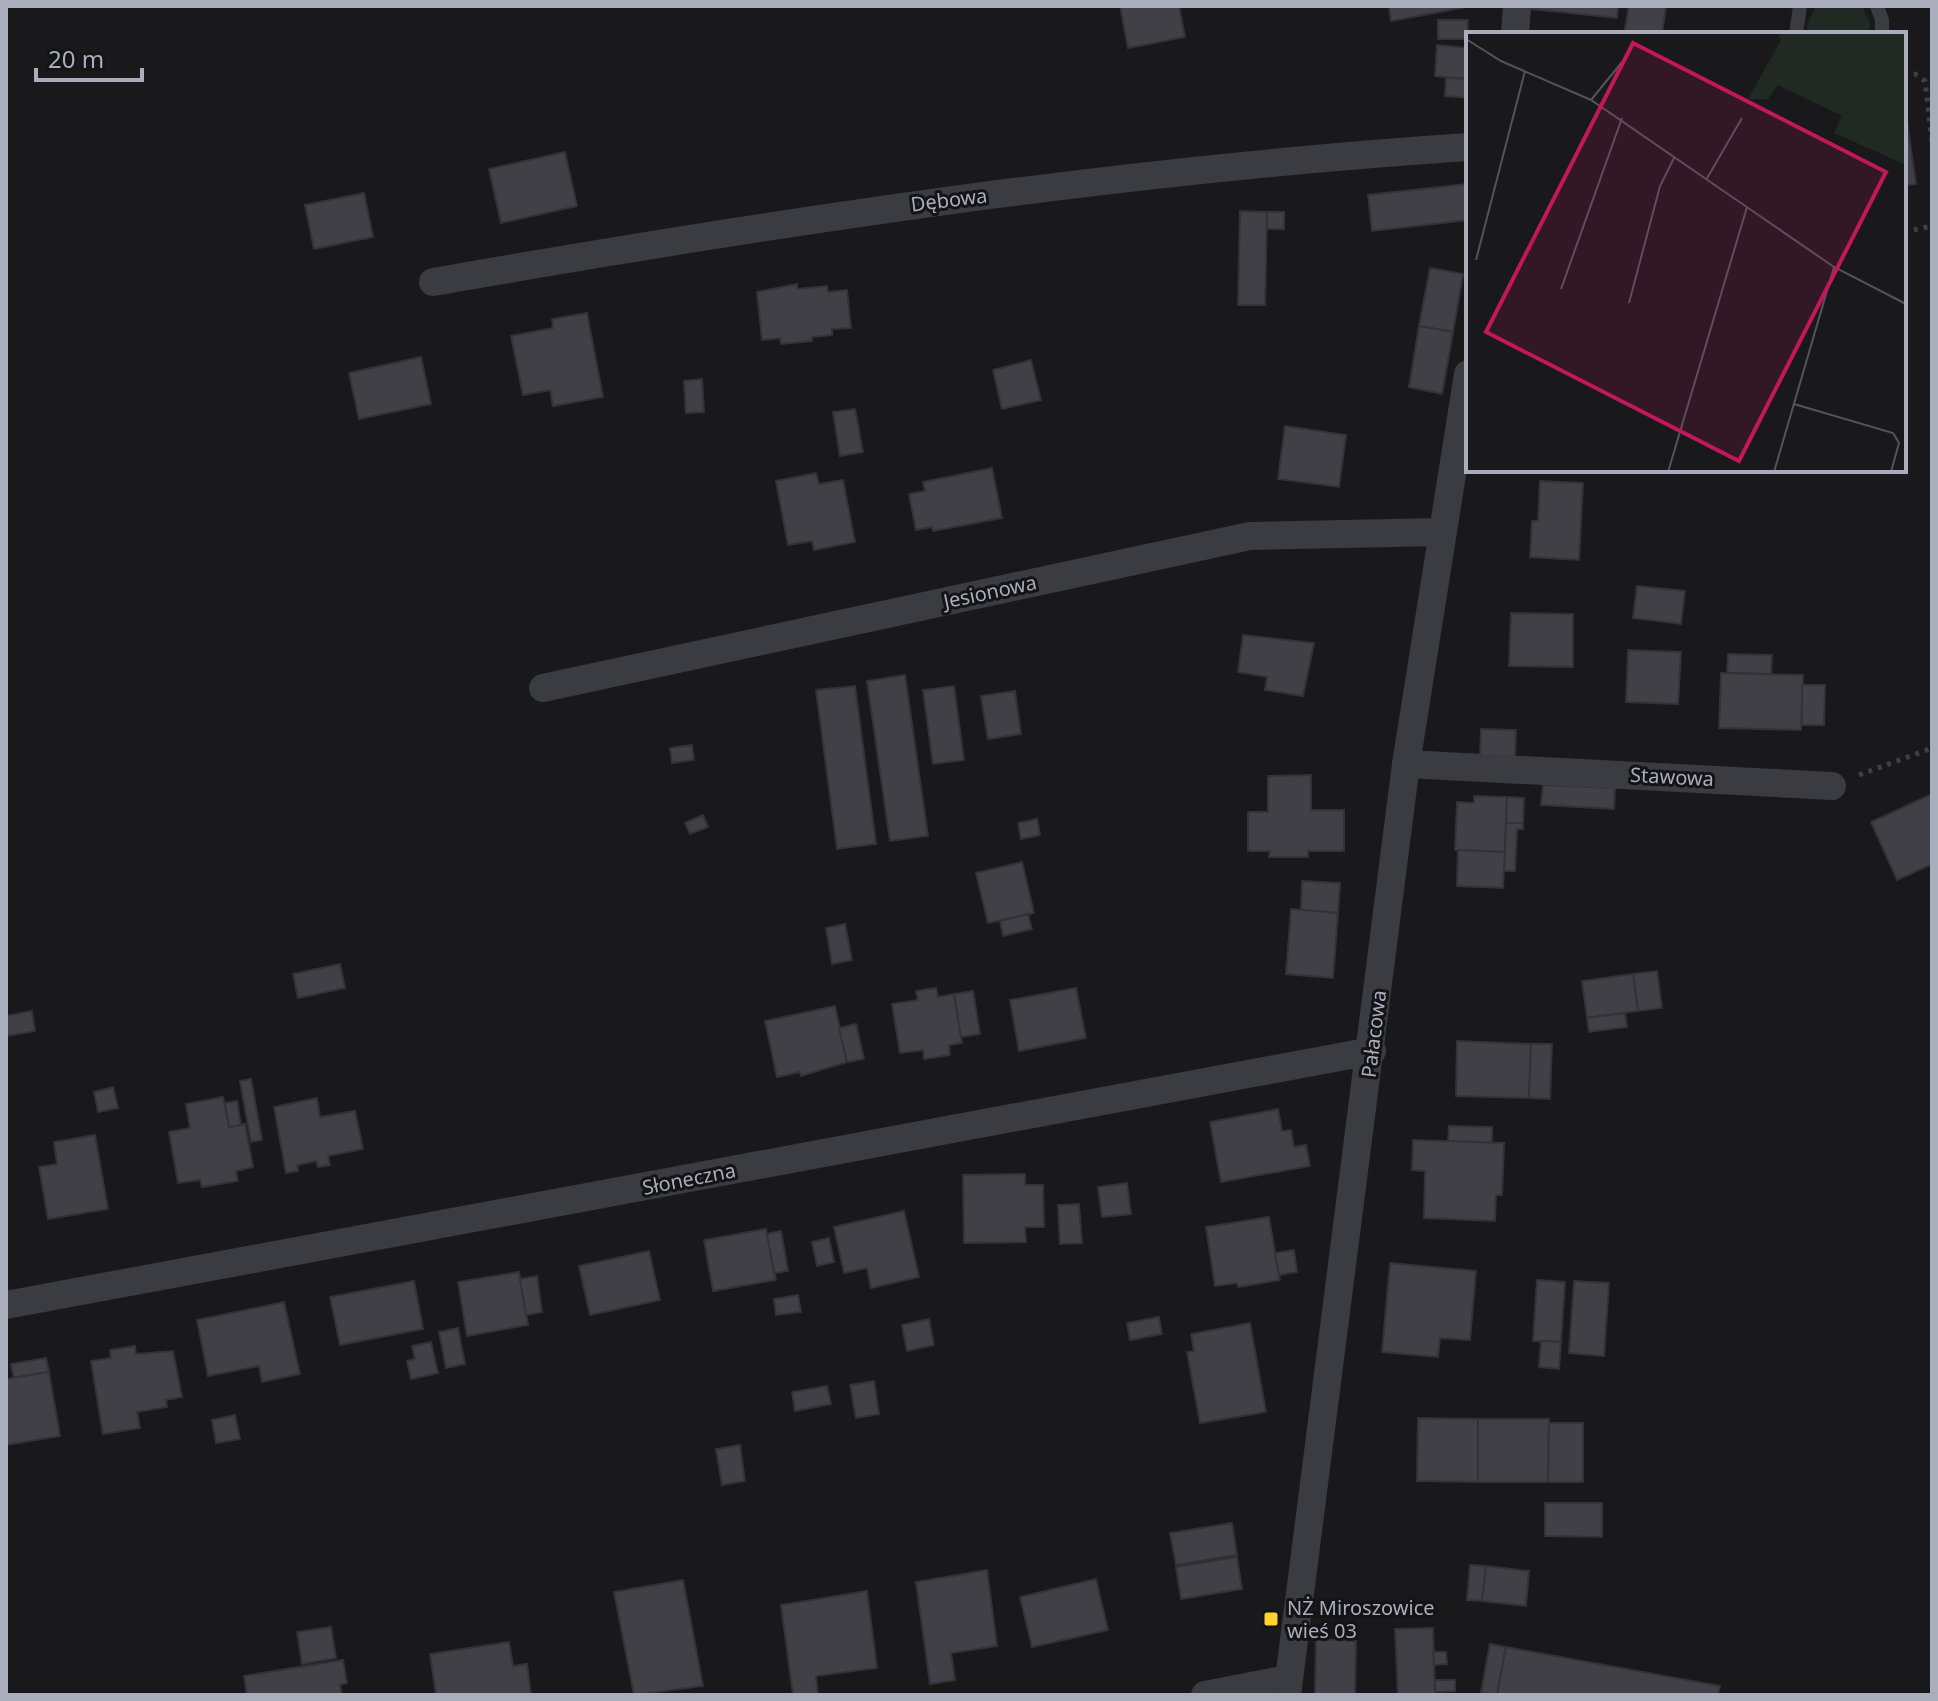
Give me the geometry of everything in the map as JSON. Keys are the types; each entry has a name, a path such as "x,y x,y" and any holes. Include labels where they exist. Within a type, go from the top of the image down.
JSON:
{"street":[{"path":"1515,32 1517,6"},
{"name":"Dębowa","path":"433,282 875,209 1282,159 1466,147"},
{"name":"Pałacowa","path":"1288,1687 1372,1051 1406,764 1466,386"},
{"name":"Jesionowa","path":"543,688 1250,536 1441,532"},
{"name":"Stawowa","path":"1406,764 1832,786"},
{"name":"Słoneczna","path":"6,1305 1372,1051"},
{"path":"1205,1695 1288,1687"}],"lane":[{"path":"1796,32 1800,6"},
{"path":"1877,6 1882,32"}],"path":[{"path":"1906,76 1915,74 1925,81 1932,142"},
{"path":"1906,232 1932,226"},
{"path":"1832,786 1932,748"}],"shaded area":[{"path":"1816,6 1862,6 1870,23 1869,32 1808,32 1807,25"}],"building":[{"path":"1120,6 1179,6 1185,37 1128,48"},
{"path":"1389,6 1472,6 1391,21"},
{"path":"1532,6 1618,6 1617,18 1532,9"},
{"path":"1629,6 1666,6 1662,32 1624,32"},
{"path":"1438,20 1468,20 1466,39 1438,39"},
{"path":"1437,45 1466,48 1466,79 1435,76"},
{"path":"1446,78 1466,79 1466,98 1445,96"},
{"path":"1906,114 1916,184 1906,185"},
{"path":"565,152 577,206 501,223 489,169"},
{"path":"1466,184 1466,220 1372,231 1368,195"},
{"path":"364,193 373,237 314,249 305,205"},
{"path":"1240,211 1267,212 1265,305 1238,305"},
{"path":"1267,212 1284,212 1284,229 1267,229"},
{"path":"1430,268 1463,274 1453,332 1419,326"},
{"path":"797,284 797,289 827,286 828,292 847,290 851,328 832,329 832,335 812,337 812,341 781,344 780,338 762,340 757,292"},
{"path":"587,313 603,397 553,406 550,390 523,395 511,336 553,328 552,319"},
{"path":"1419,326 1453,332 1442,394 1409,387"},
{"path":"421,357 431,404 359,419 349,373"},
{"path":"1031,360 1041,400 1002,409 993,370"},
{"path":"702,379 704,412 686,413 684,381"},
{"path":"855,409 863,452 840,456 833,412"},
{"path":"1285,426 1346,435 1339,487 1278,479"},
{"path":"992,468 1002,518 933,531 932,527 916,530 909,494 925,491 923,482"},
{"path":"816,473 819,484 843,480 855,542 814,550 812,541 788,545 776,481"},
{"path":"1540,481 1583,483 1579,560 1530,557 1532,521 1538,521"},
{"path":"1637,586 1685,591 1681,624 1633,618"},
{"path":"1511,613 1573,614 1573,667 1509,666"},
{"path":"1243,635 1314,643 1303,696 1265,690 1267,677 1238,672"},
{"path":"1628,650 1681,652 1678,704 1626,702"},
{"path":"1728,654 1772,655 1771,674 1727,673"},
{"path":"1721,673 1803,675 1801,730 1719,728"},
{"path":"905,675 928,836 890,841 867,681"},
{"path":"1802,685 1825,685 1824,725 1802,725"},
{"path":"855,686 876,844 837,849 816,690"},
{"path":"954,686 964,760 933,764 923,690"},
{"path":"1015,691 1021,734 988,739 981,696"},
{"path":"1481,729 1516,730 1515,757 1480,755"},
{"path":"692,745 694,760 672,763 670,748"},
{"path":"1311,775 1311,810 1344,810 1344,851 1308,851 1308,857 1269,857 1270,851 1248,851 1248,812 1268,812 1268,776"},
{"path":"1543,785 1615,788 1614,809 1541,805"},
{"path":"1932,794 1932,864 1897,880 1871,822"},
{"path":"1474,796 1507,797 1505,852 1455,850 1457,802 1474,803"},
{"path":"1507,797 1524,798 1523,823 1506,823"},
{"path":"703,815 708,827 690,834 685,823"},
{"path":"1037,819 1040,835 1021,839 1018,823"},
{"path":"1506,823 1523,823 1523,829 1517,829 1515,871 1504,871"},
{"path":"1458,850 1505,852 1503,888 1457,886"},
{"path":"1022,862 1034,913 988,923 976,873"},
{"path":"1302,881 1340,883 1338,913 1301,910"},
{"path":"1291,909 1338,913 1333,978 1286,974"},
{"path":"1028,914 1032,929 1003,936 1000,921"},
{"path":"845,924 852,960 832,964 826,928"},
{"path":"340,964 345,988 298,998 293,974"},
{"path":"1657,971 1662,1008 1638,1011 1633,974"},
{"path":"1633,974 1638,1011 1587,1018 1582,981"},
{"path":"936,988 938,997 954,994 962,1043 949,1045 950,1055 924,1059 923,1050 900,1053 892,1004 918,1000 916,991"},
{"path":"1076,988 1086,1038 1019,1051 1010,1000"},
{"path":"973,991 980,1034 961,1037 954,994"},
{"path":"835,1006 847,1062 801,1076 800,1072 777,1077 765,1021"},
{"path":"32,1011 35,1031 6,1036 6,1016"},
{"path":"1625,1013 1627,1027 1589,1032 1587,1018"},
{"path":"856,1024 864,1059 847,1062 839,1028"},
{"path":"1457,1041 1531,1044 1529,1098 1456,1096"},
{"path":"1531,1044 1552,1044 1550,1099 1529,1098"},
{"path":"251,1079 262,1140 251,1142 240,1081"},
{"path":"113,1087 118,1108 98,1112 94,1092"},
{"path":"223,1097 229,1127 245,1124 253,1167 236,1171 238,1181 202,1187 200,1180 178,1183 169,1132 190,1128 186,1104"},
{"path":"317,1098 320,1117 355,1111 363,1149 328,1156 330,1165 318,1167 316,1161 297,1165 298,1171 286,1173 274,1107"},
{"path":"237,1101 241,1125 229,1127 225,1103"},
{"path":"1278,1109 1282,1131 1291,1130 1294,1147 1306,1145 1310,1166 1221,1182 1210,1122"},
{"path":"1449,1126 1492,1127 1492,1143 1448,1141"},
{"path":"95,1135 108,1209 48,1219 39,1167 57,1164 54,1142"},
{"path":"1413,1140 1504,1143 1502,1195 1496,1195 1495,1221 1424,1218 1425,1171 1412,1170"},
{"path":"1025,1174 1025,1185 1043,1185 1044,1227 1025,1227 1026,1242 964,1243 963,1175"},
{"path":"1127,1183 1131,1214 1102,1217 1098,1187"},
{"path":"1079,1204 1082,1243 1060,1244 1058,1205"},
{"path":"904,1211 919,1277 871,1288 867,1268 844,1273 834,1227"},
{"path":"1269,1217 1280,1280 1238,1287 1237,1283 1215,1286 1206,1227"},
{"path":"766,1229 776,1280 713,1291 704,1240"},
{"path":"781,1231 788,1271 774,1273 767,1234"},
{"path":"829,1238 834,1262 817,1266 812,1242"},
{"path":"1294,1250 1297,1272 1279,1275 1275,1253"},
{"path":"649,1251 660,1300 590,1315 579,1266"},
{"path":"1390,1263 1476,1271 1470,1340 1440,1338 1438,1357 1382,1352"},
{"path":"519,1272 528,1325 467,1336 458,1282"},
{"path":"537,1276 542,1312 526,1315 520,1279"},
{"path":"1537,1280 1565,1282 1561,1342 1533,1341"},
{"path":"414,1281 423,1329 340,1345 330,1297"},
{"path":"1574,1281 1609,1283 1604,1356 1569,1353"},
{"path":"798,1295 801,1312 776,1315 774,1299"},
{"path":"284,1302 300,1374 262,1382 259,1366 208,1376 197,1320"},
{"path":"1159,1317 1162,1334 1130,1340 1127,1323"},
{"path":"929,1319 934,1345 907,1351 902,1325"},
{"path":"1250,1323 1266,1412 1200,1423 1187,1352 1194,1351 1191,1334"},
{"path":"458,1328 465,1364 446,1368 439,1332"},
{"path":"1541,1341 1561,1342 1559,1369 1539,1367"},
{"path":"431,1342 438,1373 411,1379 407,1361 415,1359 412,1346"},
{"path":"135,1346 136,1354 173,1351 182,1397 166,1400 167,1407 137,1412 140,1428 103,1434 91,1361 111,1358 110,1350"},
{"path":"46,1358 49,1372 14,1378 11,1364"},
{"path":"49,1372 60,1436 6,1445 6,1379"},
{"path":"874,1381 879,1414 856,1418 850,1385"},
{"path":"827,1386 831,1404 795,1411 792,1392"},
{"path":"235,1415 240,1439 216,1443 212,1420"},
{"path":"1418,1418 1478,1419 1478,1482 1417,1481"},
{"path":"1478,1419 1549,1419 1548,1482 1478,1482"},
{"path":"1549,1423 1583,1423 1583,1482 1548,1482"},
{"path":"740,1445 745,1481 722,1485 716,1449"},
{"path":"1545,1503 1602,1503 1602,1537 1545,1536"},
{"path":"1232,1523 1237,1555 1176,1565 1170,1533"},
{"path":"1237,1557 1242,1589 1181,1599 1176,1567"},
{"path":"1470,1565 1486,1566 1482,1601 1467,1600"},
{"path":"1486,1566 1529,1571 1526,1606 1482,1601"},
{"path":"987,1570 997,1646 951,1653 955,1680 930,1684 916,1582"},
{"path":"1096,1579 1108,1630 1032,1647 1020,1597"},
{"path":"683,1580 703,1686 634,1695 614,1592"},
{"path":"867,1591 877,1668 816,1676 818,1695 793,1695 781,1605"},
{"path":"331,1627 336,1658 302,1664 297,1632"},
{"path":"1433,1628 1435,1695 1398,1695 1395,1629"},
{"path":"1316,1639 1356,1641 1355,1695 1315,1695"},
{"path":"509,1642 513,1666 527,1664 531,1695 436,1695 430,1654"},
{"path":"1490,1644 1506,1647 1497,1695 1481,1692"},
{"path":"1506,1647 1720,1686 1718,1695 1497,1695"},
{"path":"1433,1652 1446,1652 1447,1664 1434,1665"},
{"path":"343,1660 347,1683 340,1685 342,1695 247,1695 244,1676"},
{"path":"1435,1680 1455,1680 1455,1691 1435,1692"}],"place":[{"name":"NŻ Miroszowice wieś 03","path":"1271,1619"}]}
